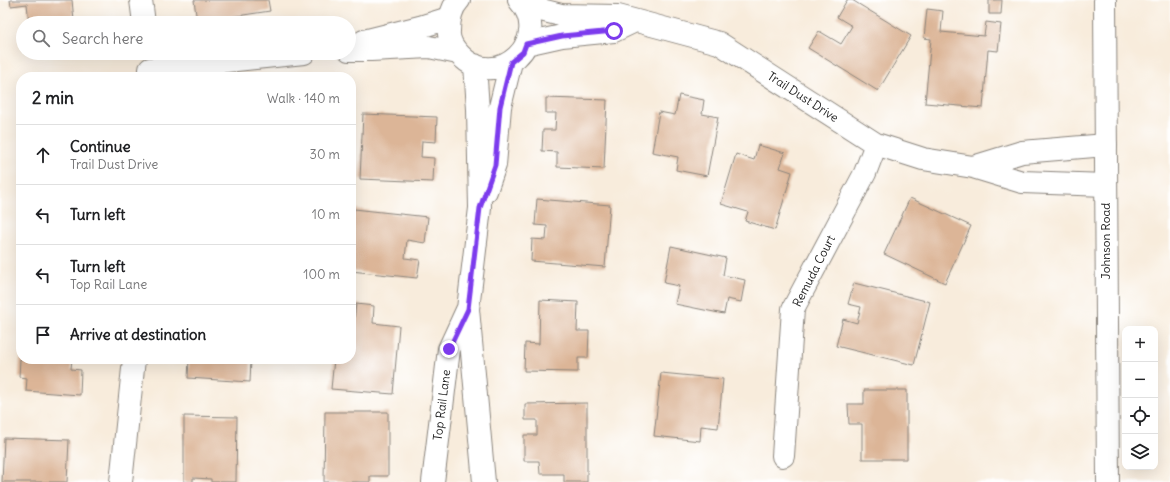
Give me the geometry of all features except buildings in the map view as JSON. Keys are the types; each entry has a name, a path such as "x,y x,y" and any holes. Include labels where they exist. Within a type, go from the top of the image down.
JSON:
{"street":[{"path":"141,0 143,16"},
{"name":"Johnson Road","path":"1105,0 1108,482"},
{"path":"454,9 449,34 454,49 480,68 496,68 511,62 523,52 530,37 530,21 522,3"},
{"name":"Trail Dust Drive","path":"522,3 561,14 618,16 635,22 719,43 876,144 924,159 973,167 1022,182 1106,186"},
{"path":"356,43 420,27 454,9"},
{"path":"526,44 562,36 614,31 635,22"},
{"path":"356,50 429,47 466,59"},
{"name":"Top Rail Lane","path":"466,59 478,109 480,208 468,309 484,482"},
{"path":"149,66 221,60"},
{"name":"Top Rail Lane","path":"480,208 495,165 500,107 511,62"},
{"name":"Remuda Court","path":"783,456 793,309 865,173 876,144"},
{"name":"Trail Dust Drive","path":"973,167 1022,152 1106,145"},
{"name":"Top Rail Lane","path":"433,482 449,349 468,309"},
{"path":"121,482 133,364"}],"route":[{"path":"449,349 468,309 480,208 495,165 500,107 511,62 523,52 526,44 562,36 614,31"}]}
